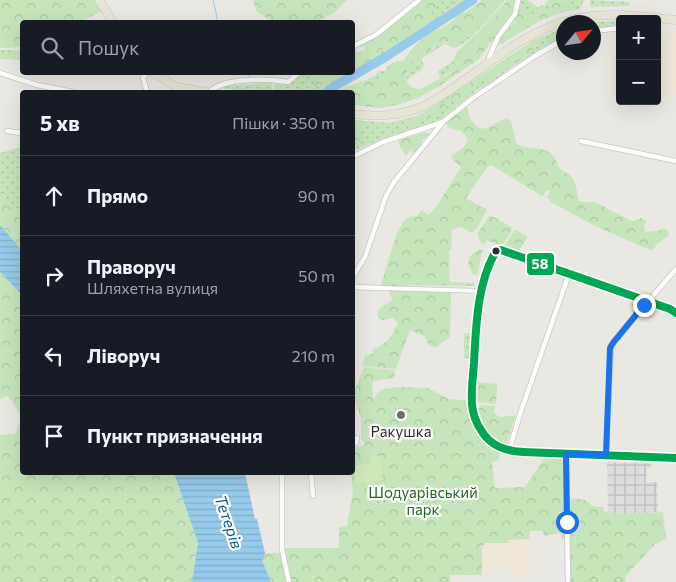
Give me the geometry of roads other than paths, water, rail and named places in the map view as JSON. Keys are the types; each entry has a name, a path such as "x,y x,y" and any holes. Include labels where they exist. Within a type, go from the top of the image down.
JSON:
{"main road":[{"path":"100,0 114,20"},
{"path":"103,0 114,20"},
{"path":"355,110 377,113 410,108 434,95 530,31 575,14 610,12 676,18"},
{"path":"355,114 387,116 410,112 424,106 532,34 566,20 598,15 666,17"},
{"path":"149,75 178,90"},
{"path":"157,75 177,87 195,90"}],"street":[{"path":"355,45 377,34 419,0"},
{"path":"489,58 498,37 515,14 518,0"},
{"path":"661,21 666,17"},
{"path":"601,31 616,29"},
{"path":"355,273 365,257 386,196 394,182 444,121 473,98 556,44"},
{"path":"0,73 37,85 63,90"},
{"path":"145,75 146,90"},
{"path":"210,90 219,85 243,81 272,80 288,82 296,75"},
{"path":"355,156 382,142 444,121"},
{"path":"7,131 20,134"},
{"path":"581,141 676,161"},
{"path":"676,313 670,309 498,250 491,258 481,292 472,405 477,423 484,435 495,445 509,451 676,458"},
{"path":"606,455 610,348 676,268"},
{"path":"509,451 520,414 570,274"},
{"path":"355,287 481,292"},
{"path":"355,443 357,438"},
{"path":"566,454 568,582"},
{"path":"282,475 282,550 289,582"},
{"path":"311,475 314,496"}],"water":[{"path":"0,225 20,249 20,293 0,272"},
{"name":"Тетерів","path":"175,475 245,475 265,553 262,560 271,582 192,582 198,543"}],"waterway":[{"path":"213,0 216,20"},
{"path":"355,75 473,0"},
{"path":"249,75 252,79"},
{"path":"329,90 354,75"}],"place":[{"name":"Ракушка","path":"401,415"}],"park label":[{"name":"Шодуарівський парк","path":"423,502"}]}
